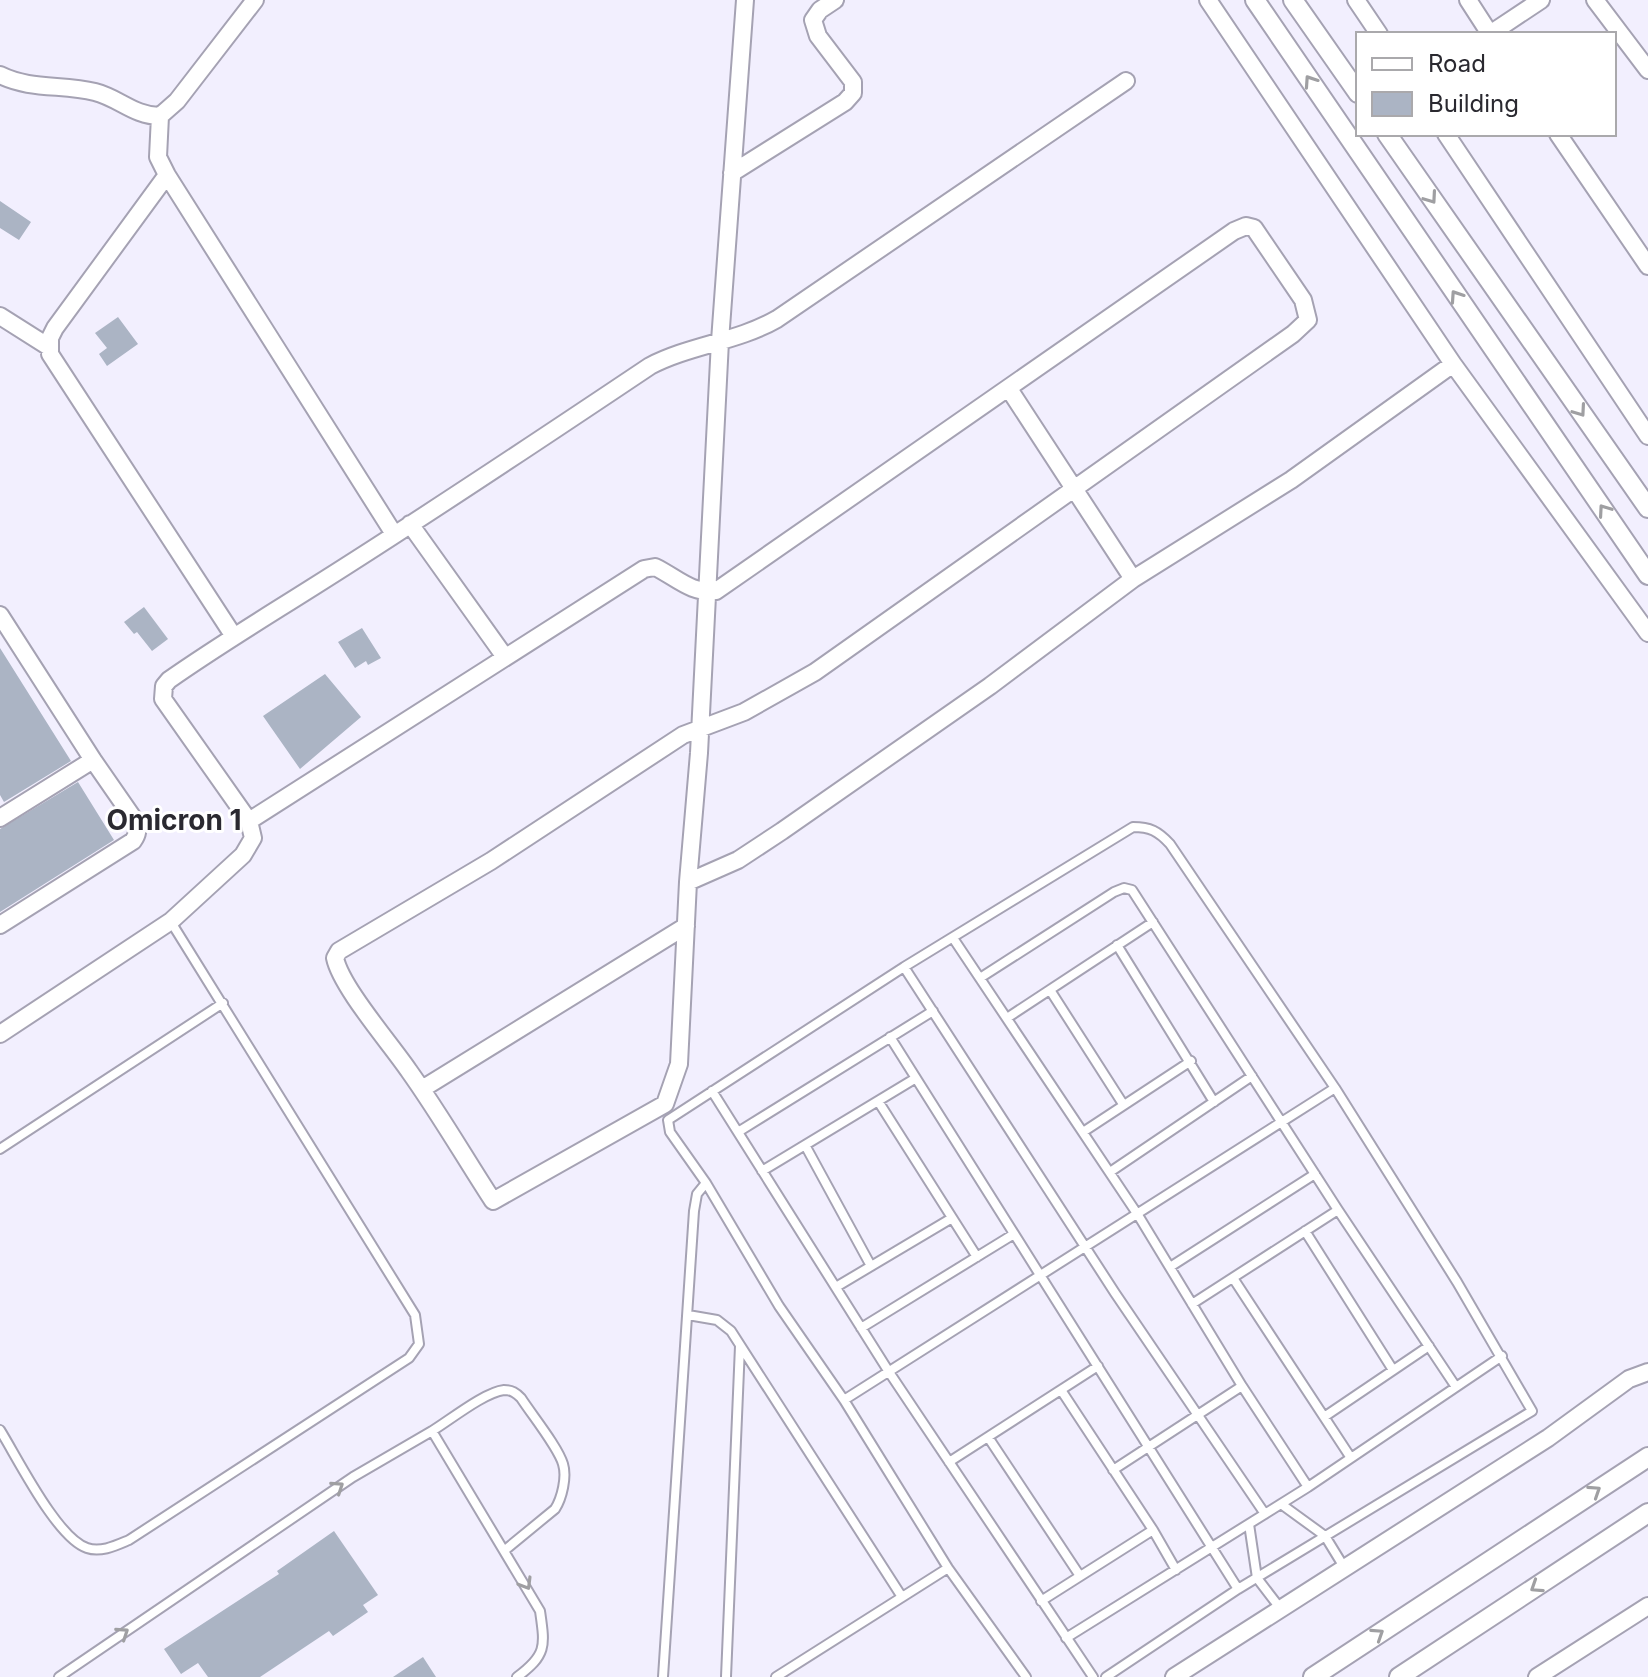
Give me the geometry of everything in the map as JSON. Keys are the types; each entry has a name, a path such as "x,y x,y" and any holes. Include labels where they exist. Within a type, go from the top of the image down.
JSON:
{"street":[{"path":"0,75 17,82 93,91 136,112 160,116 185,92 255,0"},
{"path":"249,821 644,569 655,567 692,589 706,592 716,591 1234,231 1246,226 1254,228 1303,300 1308,320 1293,334 815,672 744,712 698,728 683,735 445,890 339,951 335,958 336,966 422,1089 493,1201 665,1104 679,1064 688,882 698,728 706,592 720,341 745,0"},
{"path":"732,173 845,102 853,93 853,82 818,36 813,20 820,10 835,0"},
{"path":"1208,0 1453,364 1648,633"},
{"path":"1255,0 1648,575"},
{"path":"1293,0 1356,90"},
{"path":"1356,0 1378,32"},
{"path":"1468,0 1489,32"},
{"path":"1493,32 1541,0"},
{"path":"1595,0 1648,70"},
{"path":"0,1034 171,921 243,855 253,838 249,821 168,708 162,693 169,680 233,635 410,524 650,366 761,328 777,319 1126,81"},
{"path":"160,116 158,157 167,175 394,534"},
{"path":"1388,136 1648,508"},
{"path":"1447,136 1648,436"},
{"path":"1559,136 1648,266"},
{"path":"167,175 55,328 50,354 233,635"},
{"path":"0,316 49,347"},
{"path":"688,882 738,860 794,823 990,686 1133,579 1291,480 1453,364"},
{"path":"1009,389 1133,579"},
{"path":"410,524 505,657"},
{"path":"0,615 136,822 137,835 133,841 0,925"},
{"path":"1,814 93,760"},
{"path":"422,1089 686,926"},
{"path":"1174,1677 1548,1438 1629,1379 1648,1372"},
{"path":"1313,1677 1648,1457"},
{"path":"1399,1677 1648,1513"},
{"path":"1537,1677 1648,1606"}],"lane":[{"path":"1026,1677 948,1568 844,1400 779,1306 706,1183 668,1126 671,1117 904,967 1133,827 1148,827 1160,833 1170,844 1335,1088 1502,1356 1532,1411 1238,1589 1106,1677"},
{"path":"980,978 1124,888 1132,890 1456,1387"},
{"path":"0,1430 64,1534 88,1549 107,1548 129,1540 409,1358 419,1344 415,1315 171,921"},
{"path":"1007,1018 1153,922"},
{"path":"953,938 1138,1215 1242,1386 1308,1487"},
{"path":"1117,945 1214,1102"},
{"path":"904,967 1115,1293 1265,1514"},
{"path":"1050,990 1123,1104"},
{"path":"0,1149 223,1003"},
{"path":"738,1132 933,1011"},
{"path":"890,1037 1238,1589"},
{"path":"1083,1132 1191,1061"},
{"path":"1110,1172 1252,1076"},
{"path":"762,1171 916,1078"},
{"path":"844,1400 1335,1088"},
{"path":"712,1091 889,1372 1093,1677"},
{"path":"878,1101 977,1257"},
{"path":"805,1145 871,1266"},
{"path":"1170,1267 1315,1174"},
{"path":"663,1677 695,1201 706,1183"},
{"path":"1192,1304 1338,1210"},
{"path":"836,1287 952,1218"},
{"path":"1305,1231 1393,1370"},
{"path":"861,1328 1014,1234"},
{"path":"1233,1278 1351,1458"},
{"path":"688,1315 725,1325 902,1597"},
{"path":"726,1677 740,1346"},
{"path":"1324,1417 1429,1346"},
{"path":"1066,1638 1308,1487 1502,1356"},
{"path":"949,1462 1098,1366"},
{"path":"1113,1470 1242,1386"},
{"path":"59,1677 353,1477 503,1390 513,1391 521,1398 563,1463 561,1491 555,1509 505,1550"},
{"path":"1061,1390 1176,1570"},
{"path":"432,1431 540,1611 544,1640 542,1651 537,1663 517,1677"},
{"path":"988,1437 1080,1576"},
{"path":"1281,1504 1325,1536 1344,1567"},
{"path":"1249,1524 1257,1578 1280,1608"},
{"path":"1041,1601 1153,1530"},
{"path":"776,1677 948,1568"}],"building":[{"path":"0,201 31,222 19,240 0,228"},
{"path":"118,317 138,344 107,366 99,354 107,348 95,333"},
{"path":"144,607 168,639 152,651 137,632 134,634 124,622"},
{"path":"362,628 381,658 368,665 366,661 355,668 338,642"},
{"path":"0,648 71,761 4,802 0,795"},
{"path":"325,674 361,717 300,769 263,716"},
{"path":"78,782 114,840 0,912 0,829"},
{"path":"334,1531 378,1595 363,1605 368,1612 333,1636 329,1631 260,1677 208,1677 198,1663 181,1674 164,1649 279,1574 277,1571"},
{"path":"423,1657 436,1677 393,1677"}],"district":[{"name":"Omicron 1","path":"174,820"}]}
